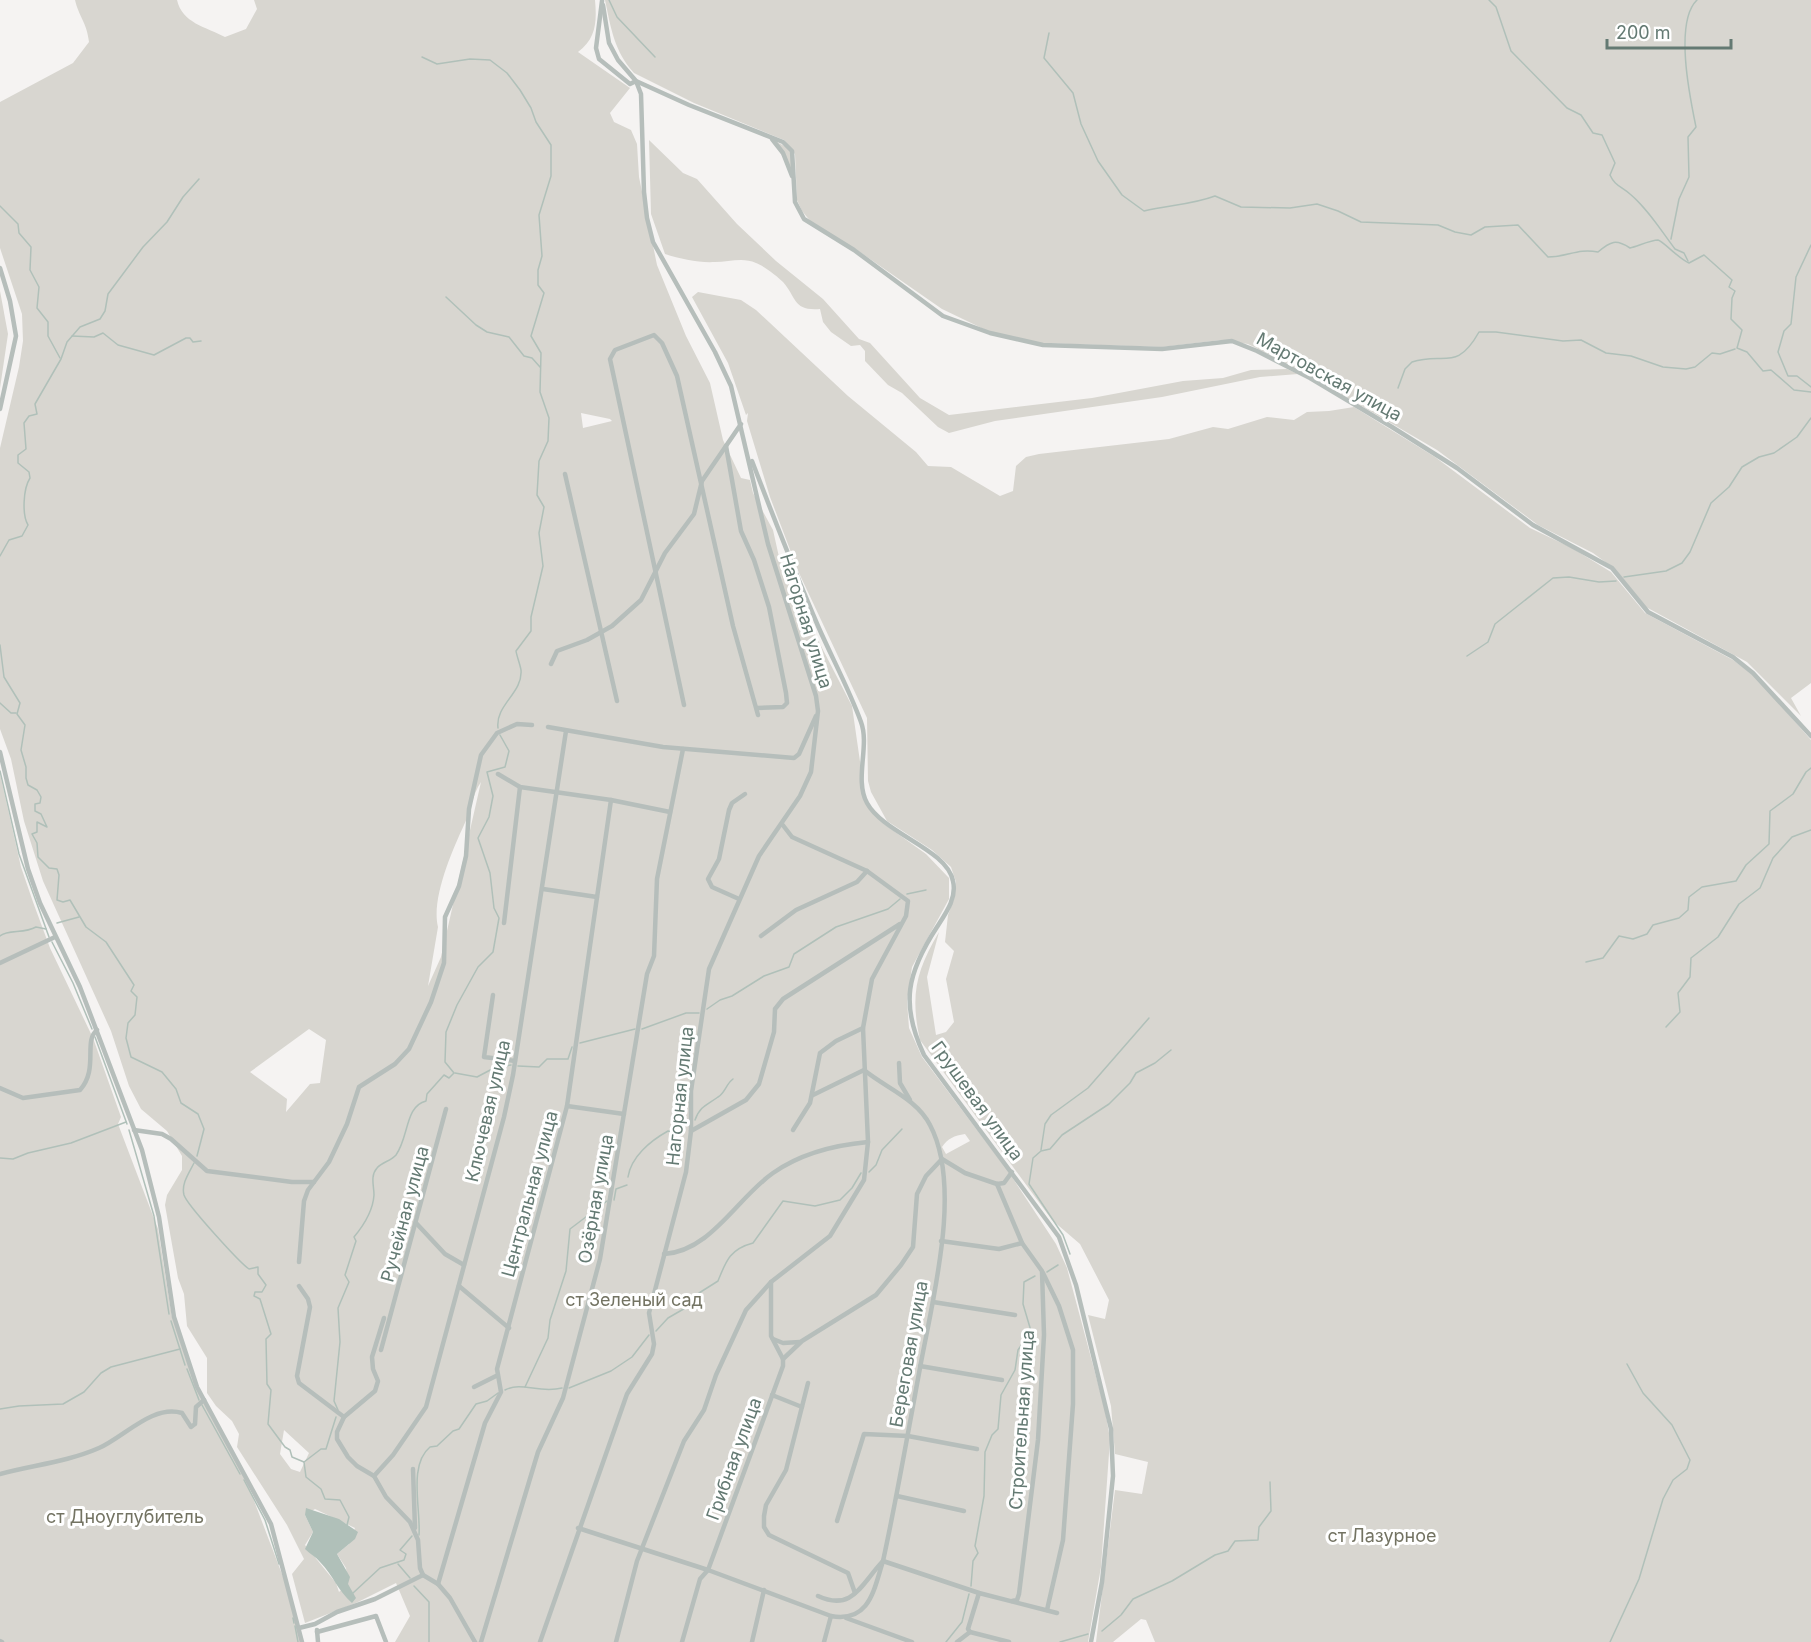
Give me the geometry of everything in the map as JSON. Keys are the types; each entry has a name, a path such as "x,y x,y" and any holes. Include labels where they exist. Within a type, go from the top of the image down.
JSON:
{"street":[{"path":"602,0 609,43 618,60 636,81 630,84 599,58 596,48 602,0"},
{"name":"Мартовская улица","path":"636,81 783,142 792,151 795,202 804,219 814,228 854,250 944,316 990,333 1043,345 1162,349 1232,341 1310,378 1457,468 1533,525 1612,568 1648,612 1733,657 1753,673 1811,736"},
{"name":"Нагорная улица","path":"540,1642 578,1528 627,1394 652,1354 654,1344 649,1312 686,1172 691,1131 691,1090 709,969 738,899 759,856 800,796 811,772 818,711 816,696 768,544 747,448 730,386 715,352 653,242 647,218 642,107 636,81"},
{"path":"770,138 783,153 793,182"},
{"path":"0,268 10,301 16,336 0,409"},
{"path":"684,705 654,575 610,359 615,350 654,335 662,343 677,376 733,626 758,715"},
{"path":"551,664 557,651 601,632 625,616 642,600 665,553 694,514 702,481 741,424"},
{"path":"726,445 741,531 754,560 769,607 786,693 787,703 783,707 757,708"},
{"name":"Грушевая улица","path":"747,448 801,586 862,725 866,801 886,824 949,869 954,882 950,907 917,962 911,984 909,1007 912,1030 924,1055 1059,1237 1069,1262 1112,1429 1113,1476 1102,1582 1091,1642"},
{"path":"565,474 617,701"},
{"path":"548,727 683,749 794,758 799,754 818,711"},
{"path":"299,1262 304,1201 314,1182 329,1162 347,1124 359,1087 395,1064 409,1049 431,1002 444,963 445,917 459,886 466,856 469,809 481,755 497,733 517,724 532,725"},
{"name":"Ключевая улица","path":"374,1476 393,1455 426,1407 504,1117 543,889 555,792 566,730"},
{"name":"Озёрная улица","path":"481,1642 538,1452 562,1398 600,1259 647,974 654,956 655,896 683,749"},
{"path":"0,752 28,869 55,937 80,987 135,1130 159,1217 174,1317 189,1366 204,1400 271,1524 302,1642"},
{"path":"498,774 520,787 611,800 670,812"},
{"path":"504,923 520,787"},
{"path":"738,899 712,887 708,879 719,859 732,803 745,794"},
{"name":"Центральная улица","path":"438,1584 485,1423 501,1392 496,1376 567,1106 611,800"},
{"path":"616,1642 641,1550 684,1441 704,1410 747,1310 771,1282 830,1236 864,1180 868,1142 863,1029 872,979 906,916 908,901 867,871 792,837 782,825"},
{"path":"761,936 796,910 857,882 867,871"},
{"path":"543,889 597,897"},
{"path":"691,1131 746,1100 759,1084 774,1032 775,1010 783,999 902,923"},
{"path":"0,963 55,937"},
{"path":"493,995 484,1057 515,1061"},
{"path":"793,1130 806,1113 813,1095 820,1053 836,1041 863,1029"},
{"path":"0,1088 23,1098 80,1090 91,1070 90,1039 97,1030"},
{"path":"899,1063 900,1083 912,1102"},
{"path":"813,1095 864,1070"},
{"name":"Береговая улица","path":"846,1618 861,1611 868,1602 883,1561 933,1302 944,1204 942,1159 932,1127 912,1102 864,1070"},
{"path":"567,1106 624,1114"},
{"name":"Ручейная улица","path":"381,1350 417,1224 446,1109"},
{"path":"135,1130 162,1134 171,1139 207,1171 292,1182 314,1182"},
{"path":"664,1254 678,1253 711,1233 774,1173 815,1152 868,1142"},
{"path":"771,1282 771,1336 783,1359 802,1341 876,1295 901,1265 913,1247 917,1194 926,1176 942,1159 965,1173 997,1184 1004,1183 1012,1172"},
{"path":"997,1184 1022,1243 1042,1271 1059,1306 1073,1350 1073,1404 1063,1540 1047,1610"},
{"path":"417,1224 445,1254 464,1265"},
{"path":"941,1241 999,1249 1022,1243"},
{"name":"Строительная улица","path":"1012,1601 1017,1599 1019,1594 1038,1440 1044,1335 1042,1271"},
{"path":"299,1286 308,1299 310,1307 297,1376 299,1383 344,1417"},
{"path":"459,1286 509,1328"},
{"path":"933,1302 1015,1315"},
{"path":"384,1318 372,1357 378,1381 375,1391 344,1417 338,1425 337,1439 357,1466 374,1476 386,1497 404,1513 414,1531"},
{"path":"771,1336 779,1343 802,1341"},
{"name":"Грибная улица","path":"682,1642 700,1579 708,1570 783,1359"},
{"path":"920,1366 1002,1380"},
{"path":"474,1387 496,1376"},
{"path":"808,1383 786,1470 766,1505 764,1527 775,1538 848,1573 855,1593"},
{"path":"772,1395 802,1407"},
{"path":"0,1474 40,1467 99,1448 159,1414 182,1413 191,1427 197,1419 196,1407 204,1400"},
{"path":"837,1521 864,1434 908,1436 977,1449"},
{"path":"413,1469 414,1531 423,1575 438,1584 450,1598 475,1642"},
{"path":"897,1496 964,1511"},
{"path":"578,1528 708,1570 831,1616 846,1618 912,1642"},
{"path":"818,1596 839,1603 855,1593 883,1561 979,1593 1057,1613"},
{"path":"299,1628 315,1624 423,1575"},
{"path":"752,1642 764,1590"},
{"path":"970,1632 968,1629 979,1593"},
{"path":"317,1632 376,1616 386,1642"},
{"path":"824,1642 831,1616"},
{"path":"315,1624 318,1642"},
{"path":"957,1642 970,1632"},
{"path":"970,1632 1009,1642"}],"green space":[{"name":"ст Зеленый сад","path":"75,0 177,0 189,19 225,37 246,29 257,9 254,0 595,0 596,16 592,36 578,52 630,88 610,113 614,122 631,130 637,144 639,177 657,265 686,336 710,383 723,440 741,478 750,480 753,493 773,530 779,557 789,584 852,706 866,803 884,824 926,854 949,878 949,899 912,967 907,1001 909,1028 922,1057 1008,1171 1056,1244 1067,1268 1105,1410 1110,1439 1101,1567 1088,1642 395,1642 410,1616 396,1583 356,1603 305,1623 292,1574 304,1559 287,1525 237,1447 239,1434 232,1421 216,1406 207,1393 207,1358 187,1326 184,1294 178,1278 165,1205 167,1195 182,1170 182,1156 167,1131 141,1109 129,1086 111,1031 43,881 24,821 11,759 0,729 0,448 23,341 22,314 0,248 0,102 73,63 89,42 87,30","holes":["581,413 612,421 583,428","481,782 441,957 428,986 438,927 437,903 440,889","309,1029 326,1040 320,1083 310,1084 286,1112 287,1099 250,1072","965,1134 970,1141 946,1154 942,1147 952,1138","284,1430 309,1453 300,1472 291,1469 280,1454","315,1509 355,1528 349,1544 337,1554 346,1568 348,1584 339,1592 336,1583 305,1545 313,1532 305,1515"]},
{"path":"605,0 1811,0 1811,683 1791,698 1801,716 1747,662 1646,607 1616,570 1593,553 1538,525 1437,450 1300,370 1248,344 1221,340 1162,347 1041,343 992,333 942,309 857,250 812,223 802,211 797,200 795,154 792,151 792,173 773,140 792,150 784,140 694,103 634,73 618,48"},
{"path":"649,140 683,173 697,179 737,224 776,261 823,299 859,339 870,343 920,398 949,415 1092,398 1183,381 1223,378 1251,370 1287,369 1298,374 1260,377 1162,397 995,421 949,433 938,427 902,393 888,385 865,361 865,351 860,345 851,346 831,332 823,322 820,309 800,306 783,282 763,266 746,260 703,262 665,254 651,214"},
{"path":"0,291 8,334 0,388"},
{"name":"ст Лазурное","path":"698,292 741,300 756,310 848,396 916,452 928,466 951,467 1000,496 1013,491 1016,466 1026,457 1169,439 1213,427 1228,429 1267,417 1294,420 1307,412 1354,407 1435,457 1530,528 1572,548 1611,572 1645,613 1733,660 1755,676 1811,740 1811,1642 1155,1642 1146,1620 1141,1619 1113,1642 1096,1642 1115,1490 1142,1494 1148,1462 1115,1454 1111,1406 1088,1315 1105,1319 1109,1300 1080,1244 1052,1220 920,1040 916,1010 917,984 925,959 939,932 927,977 936,1035 946,1032 954,1022 946,979 954,951 945,942 948,915 954,899 956,882 951,867 932,850 887,821 871,792 868,781 867,718 799,573 770,497 747,421 748,413 746,415 728,363 692,297"},
{"name":"ст Дноуглубитель","path":"0,774 21,867 33,902 50,948 93,1038 121,1117 118,1124 158,1229 172,1317 195,1384 248,1485 285,1582 301,1642 0,1642"}],"shaded area":[{"path":"306,1508 339,1519 358,1532 355,1539 337,1554 350,1577 348,1584 356,1598 352,1603 325,1567 305,1549 313,1532 305,1515"}],"waterway":[{"path":"609,0 617,17 655,57"},
{"path":"1489,0 1496,7 1511,51 1567,108 1581,115 1593,133 1602,135 1615,163 1610,175 1612,179 1643,207 1675,249 1684,253 1688,261"},
{"path":"1671,239 1679,199 1689,177 1688,137 1696,127 1688,80 1685,42 1686,25 1690,11 1697,0"},
{"path":"1049,33 1044,58 1073,93 1081,124 1098,161 1122,195 1144,211 1215,196 1241,207 1290,208 1317,204 1361,222 1438,225 1471,235 1485,227 1518,225 1548,257 1584,251 1598,252 1614,242 1630,248 1658,240 1689,263 1704,255 1732,280 1729,287 1735,291 1732,298 1731,319 1742,330 1737,348 1747,352 1763,371 1771,370 1794,390 1811,392"},
{"path":"422,57 437,64 470,59 490,60 507,73 520,90 551,145 551,176 539,215 542,256 538,270 538,285 544,293 531,336 541,353 540,392 549,418 548,441 539,461 537,495 544,507 539,533 543,566 531,617 531,631 516,651 521,670 518,686 501,712 498,728"},
{"path":"0,556 9,540 22,536 28,525 24,502 30,478 29,472 18,463 18,455 26,449 24,423 29,416 37,414 35,404 61,359 67,342 80,327 100,319 105,311 108,294 199,179"},
{"path":"0,206 18,224 19,233 31,247 30,270 39,287 37,308 48,322 48,336 60,358"},
{"path":"1811,245 1796,277 1791,324 1784,331 1778,352 1788,376 1797,376 1811,387"},
{"path":"446,297 476,325 487,332 509,337 524,356 532,358 540,367"},
{"path":"1398,388 1405,369 1412,362 1456,357 1471,345 1479,332 1496,332 1563,341 1581,340 1606,353 1631,356 1663,367 1686,369 1695,367 1712,353 1720,354 1735,349"},
{"path":"72,336 94,337 103,333 118,345 154,355 186,338 190,338 193,342 201,341"},
{"path":"1624,577 1666,571 1682,563 1690,552 1711,503 1729,487 1742,467 1759,457 1774,453 1797,437 1811,418"},
{"path":"1467,656 1488,642 1495,624 1553,578 1569,577 1599,582 1616,581"},
{"path":"0,645 4,677 20,703 17,714 25,725 21,750 26,767 26,778 28,785 37,790 41,797 40,803 35,804 35,811 41,814 47,827 37,822 37,832 32,834 37,843 38,857 49,868 57,869 59,875 57,900 63,902 70,900 86,927 106,942 134,985 131,991 137,997 135,1015 128,1023 126,1038 131,1057 162,1072 176,1089 181,1103 198,1114 204,1129 197,1156"},
{"path":"0,703 11,713 16,713"},
{"path":"338,1410 334,1401 340,1342 338,1308 349,1282 345,1275 356,1241 354,1237 372,1207 375,1171 396,1155 414,1109 426,1101 427,1094 444,1075 449,1078 454,1073 445,1062 446,1032 457,1005 478,967 493,952 499,918 494,908 490,873 478,838 489,817 493,796 487,772 505,767 509,751 500,735"},
{"path":"1586,962 1603,958 1619,936 1633,939 1647,934 1653,925 1679,918 1688,910 1689,897 1702,887 1736,881 1746,865 1769,844 1770,811 1793,794 1806,772 1811,768"},
{"path":"0,771 19,854 49,937"},
{"path":"1666,1027 1680,1012 1678,993 1690,977 1691,958 1718,937 1739,904 1760,888 1773,858 1792,837 1811,830"},
{"path":"907,894 926,890"},
{"path":"707,1009 764,976 789,967 794,954 836,927 888,909 900,899"},
{"path":"57,923 79,917"},
{"path":"0,936 36,927 46,929"},
{"path":"52,942 73,983 92,1029"},
{"path":"642,1029 686,1013 699,1013"},
{"path":"1041,1150 1045,1124 1051,1115 1088,1088 1149,1018"},
{"path":"580,1043 635,1029"},
{"path":"95,1037 127,1124"},
{"path":"518,1066 539,1067 547,1059 568,1059 572,1047"},
{"path":"1070,1254 1063,1235 1029,1184 1033,1158 1041,1151 1050,1149 1062,1135 1109,1104 1130,1083 1136,1073 1155,1063 1171,1050"},
{"path":"455,1073 477,1077 494,1068 511,1065"},
{"path":"695,1120 702,1109 720,1095 733,1079"},
{"path":"0,1158 13,1159 71,1143 126,1122"},
{"path":"628,1177 637,1156 648,1145 668,1131 674,1132 684,1124"},
{"path":"869,1172 876,1165 882,1150 902,1129"},
{"path":"129,1130 154,1216 169,1314"},
{"path":"194,1163 184,1187 187,1201 244,1265 249,1269 258,1267 258,1274 266,1285 262,1292 255,1292 254,1296 260,1299 271,1334 266,1339 267,1384 271,1390 268,1424 285,1447 290,1450 292,1457 304,1462"},
{"path":"656,1331 668,1318 694,1303 699,1293 718,1281 734,1252 753,1243 783,1201 815,1206 840,1200 852,1188 861,1173"},
{"path":"614,1200 616,1189 627,1185"},
{"path":"525,1387 548,1338 550,1320 566,1271 570,1229 607,1201"},
{"path":"1047,1272 1058,1265"},
{"path":"971,1586 973,1561 978,1553 975,1546 984,1496 985,1452 992,1435 998,1429 1001,1395 1015,1370 1018,1350 1031,1331 1023,1304 1024,1282 1035,1276"},
{"path":"171,1321 185,1365"},
{"path":"569,1388 611,1371 632,1357 649,1335"},
{"path":"0,1409 63,1404 84,1392 101,1373 111,1367 180,1349"},
{"path":"1610,1642 1639,1579 1663,1499 1673,1480 1687,1469 1690,1460 1672,1425 1643,1393 1627,1364"},
{"path":"187,1369 199,1400"},
{"path":"505,1390 518,1387 546,1390 562,1388"},
{"path":"419,1535 417,1476 423,1455 430,1447 437,1446 453,1431 459,1429 476,1404 487,1401 498,1393"},
{"path":"202,1405 240,1474"},
{"path":"336,1417 326,1449 321,1449 304,1462 306,1477 321,1489 325,1499 340,1500 349,1517 347,1525"},
{"path":"244,1480 265,1520 279,1564"},
{"path":"1102,1631 1121,1615 1133,1599 1172,1581 1215,1555 1228,1551 1235,1541 1258,1540 1259,1527 1271,1511 1270,1482"},
{"path":"353,1593 380,1568 404,1560 406,1554 400,1550 412,1536"},
{"path":"398,1564 410,1578"},
{"path":"414,1586 429,1602 429,1642"},
{"path":"946,1642 962,1622 969,1594"},
{"path":"293,1618 294,1623"},
{"path":"295,1626 298,1642"},
{"path":"1060,1642 1088,1634"}]}
